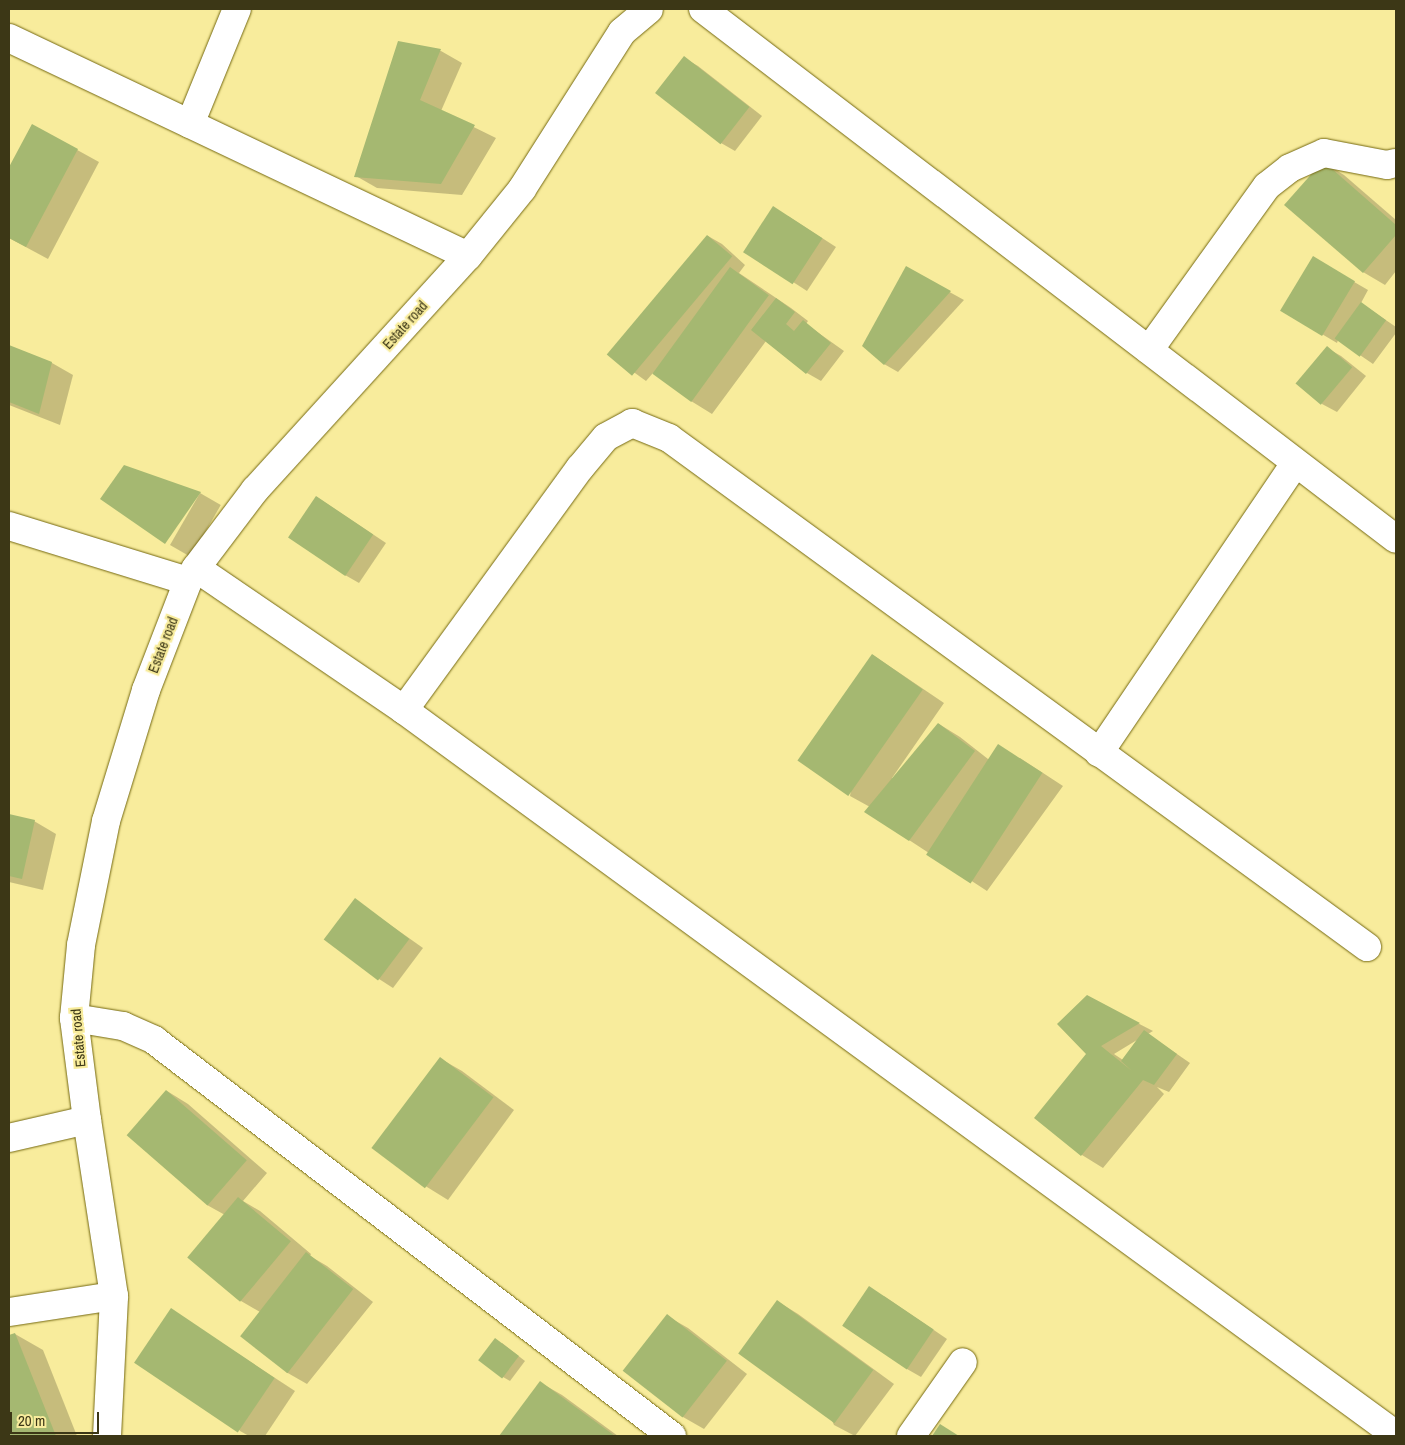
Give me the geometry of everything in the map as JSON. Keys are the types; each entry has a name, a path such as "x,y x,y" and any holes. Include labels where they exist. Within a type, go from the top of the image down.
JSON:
{"street":[{"path":"190,124 237,9"},
{"name":"Estate road","path":"107,1436 114,1296 87,1120 74,1018 81,945 106,820 146,690 192,575 255,490 468,256 522,188 622,32 649,9"},
{"path":"703,9 1396,539"},
{"path":"9,38 468,256"},
{"path":"1149,350 1267,186 1290,168 1324,153 1387,165 1396,163"},
{"path":"404,710 580,468 606,437 632,423 668,438 1367,946"},
{"path":"1099,753 1295,463"},
{"path":"9,526 192,575 404,710 1396,1435"},
{"path":"74,1018 123,1026 154,1040 672,1436"},
{"path":"9,1138 87,1120"},
{"path":"9,1312 114,1296"},
{"path":"911,1436 963,1362"}],"building":[{"path":"398,41 441,49 420,100 475,125 441,184 354,177"},
{"path":"684,56 749,107 720,144 655,93"},
{"path":"32,124 78,149 26,247 9,238 9,167"},
{"path":"1323,161 1396,225 1396,235 1363,273 1284,205"},
{"path":"773,206 822,238 793,284 743,252"},
{"path":"707,235 732,256 632,376 607,355"},
{"path":"1313,256 1355,281 1322,336 1280,311"},
{"path":"906,266 951,291 884,365 862,346"},
{"path":"730,267 769,295 691,402 652,374"},
{"path":"776,298 795,312 786,324 794,331 803,320 831,343 806,374 751,330"},
{"path":"1361,302 1386,320 1360,357 1335,338"},
{"path":"9,345 52,362 39,414 9,402"},
{"path":"1327,346 1352,367 1321,405 1296,384"},
{"path":"124,465 201,492 165,544 100,499"},
{"path":"316,496 373,535 345,576 288,537"},
{"path":"872,654 923,690 848,796 797,760"},
{"path":"938,723 975,751 909,841 864,812"},
{"path":"998,744 1042,773 971,884 926,855"},
{"path":"9,814 35,820 22,879 9,876"},
{"path":"355,898 409,939 378,980 324,940"},
{"path":"1087,995 1140,1023 1101,1046 1132,1071 1121,1061 1144,1030 1177,1054 1154,1085 1143,1080 1081,1156 1034,1118 1086,1054 1057,1024"},
{"path":"440,1057 494,1097 425,1188 371,1148"},
{"path":"166,1090 247,1160 207,1205 127,1135"},
{"path":"238,1197 291,1241 240,1302 187,1258"},
{"path":"306,1252 353,1289 287,1373 240,1336"},
{"path":"869,1286 934,1330 907,1369 842,1326"},
{"path":"777,1300 873,1370 834,1423 738,1353"},
{"path":"171,1308 275,1378 238,1433 134,1363"},
{"path":"667,1314 727,1361 683,1418 623,1371"},
{"path":"15,1333 56,1436 9,1436 9,1335"},
{"path":"495,1338 519,1356 502,1378 478,1360"},
{"path":"540,1381 615,1436 499,1436"},
{"path":"940,1424 959,1436 932,1436"}]}
